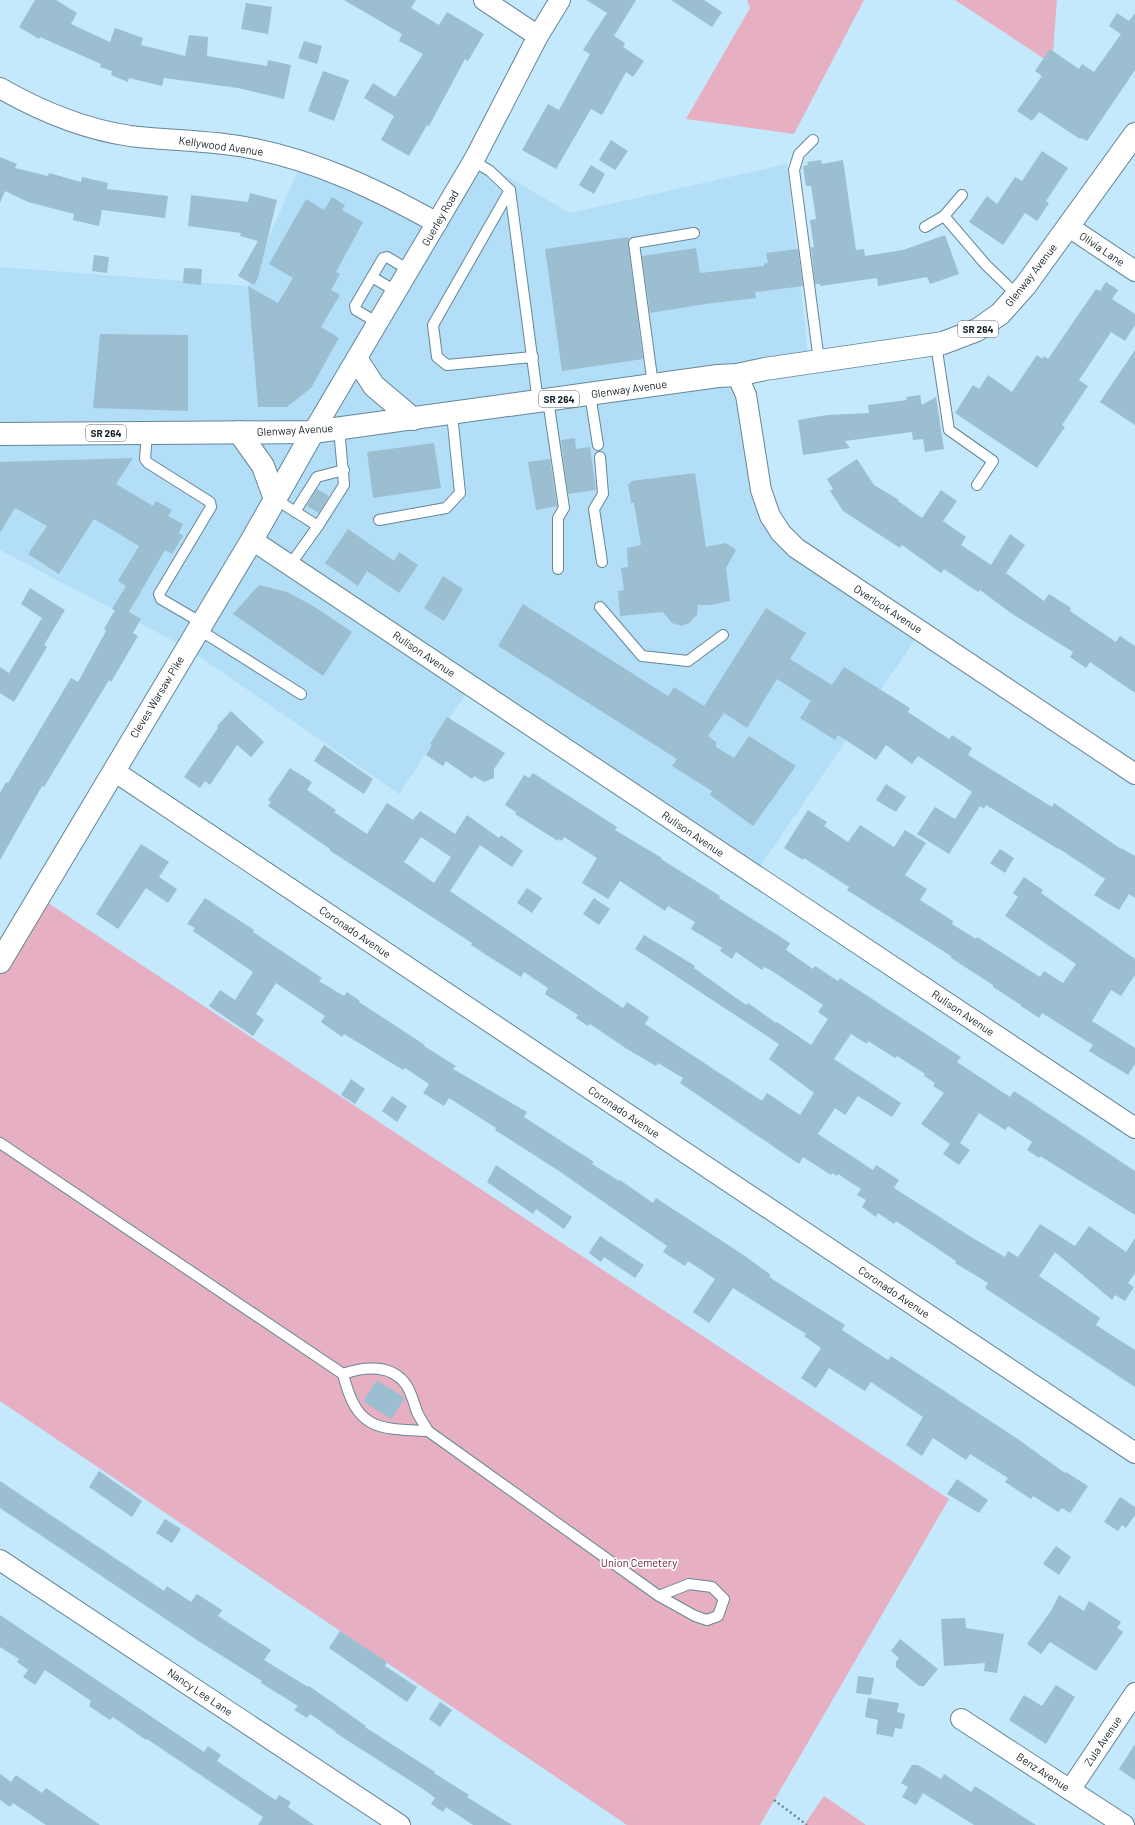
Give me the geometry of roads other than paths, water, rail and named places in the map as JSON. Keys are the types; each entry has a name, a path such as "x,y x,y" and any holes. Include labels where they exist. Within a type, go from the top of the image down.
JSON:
{"main road":[{"name":"Glenway Avenue","path":"0,434 313,432 452,414 718,376 737,375 765,369 936,344 956,339 976,330 1000,314 1017,295 1069,227 1135,134"},
{"path":"357,360 374,386 413,419"},
{"path":"239,432 263,466 275,499"},
{"name":"Cleves Warsaw Pike","path":"0,962 252,540 313,432"}],"street":[{"path":"484,0 538,36"},
{"name":"Guerley Road","path":"313,432 357,360 473,161 538,36 560,0"},
{"name":"Kellywood Avenue","path":"0,88 22,101 62,118 98,130 130,136 195,141 250,148 302,161 360,183 437,223"},
{"name":"Olivia Lane","path":"1069,227 1135,271"},
{"name":"Overlook Avenue","path":"737,375 746,395 763,497 770,516 781,533 802,552 1135,774"},
{"name":"Rulison Avenue","path":"252,540 1135,1128"},
{"name":"Coronado Avenue","path":"114,771 1135,1453"},
{"name":"Nancy Lee Lane","path":"0,1560 400,1825"},
{"name":"Zula Avenue","path":"1070,1790 1135,1693"},
{"name":"Benz Avenue","path":"961,1720 1124,1825"}],"lane":[{"path":"812,140 799,154 794,170 819,361"},
{"path":"473,161 490,171 510,190 533,357 564,508 558,518 558,569"},
{"path":"510,190 432,324 437,357 447,365 533,357"},
{"path":"925,227 944,216 962,195"},
{"path":"944,216 986,265 1017,295"},
{"path":"653,385 634,243 694,233"},
{"path":"378,323 356,310 355,306 383,258 387,257 409,270"},
{"path":"372,277 397,292"},
{"path":"936,344 949,430 993,461 977,485"},
{"path":"590,394 598,445"},
{"path":"379,520 446,508 460,494 452,414"},
{"path":"290,565 318,526 344,485 344,470 339,428"},
{"path":"147,433 145,460 210,502 211,507 159,594 162,599 200,626 302,694"},
{"path":"600,457 603,494 594,509 602,562"},
{"path":"295,512 317,477 344,470"},
{"path":"275,499 318,526"},
{"path":"600,607 642,656 688,661 723,635"},
{"path":"0,1144 343,1374 349,1395 356,1410 363,1418 374,1424 388,1428 428,1431"},
{"path":"343,1374 358,1369 378,1368 389,1371 399,1377 410,1391 418,1413 428,1431 660,1596 695,1616 707,1620 718,1616 724,1599 712,1587 689,1584 660,1596"}],"park label":[{"name":"Union Cemetery","path":"639,1563"}]}
